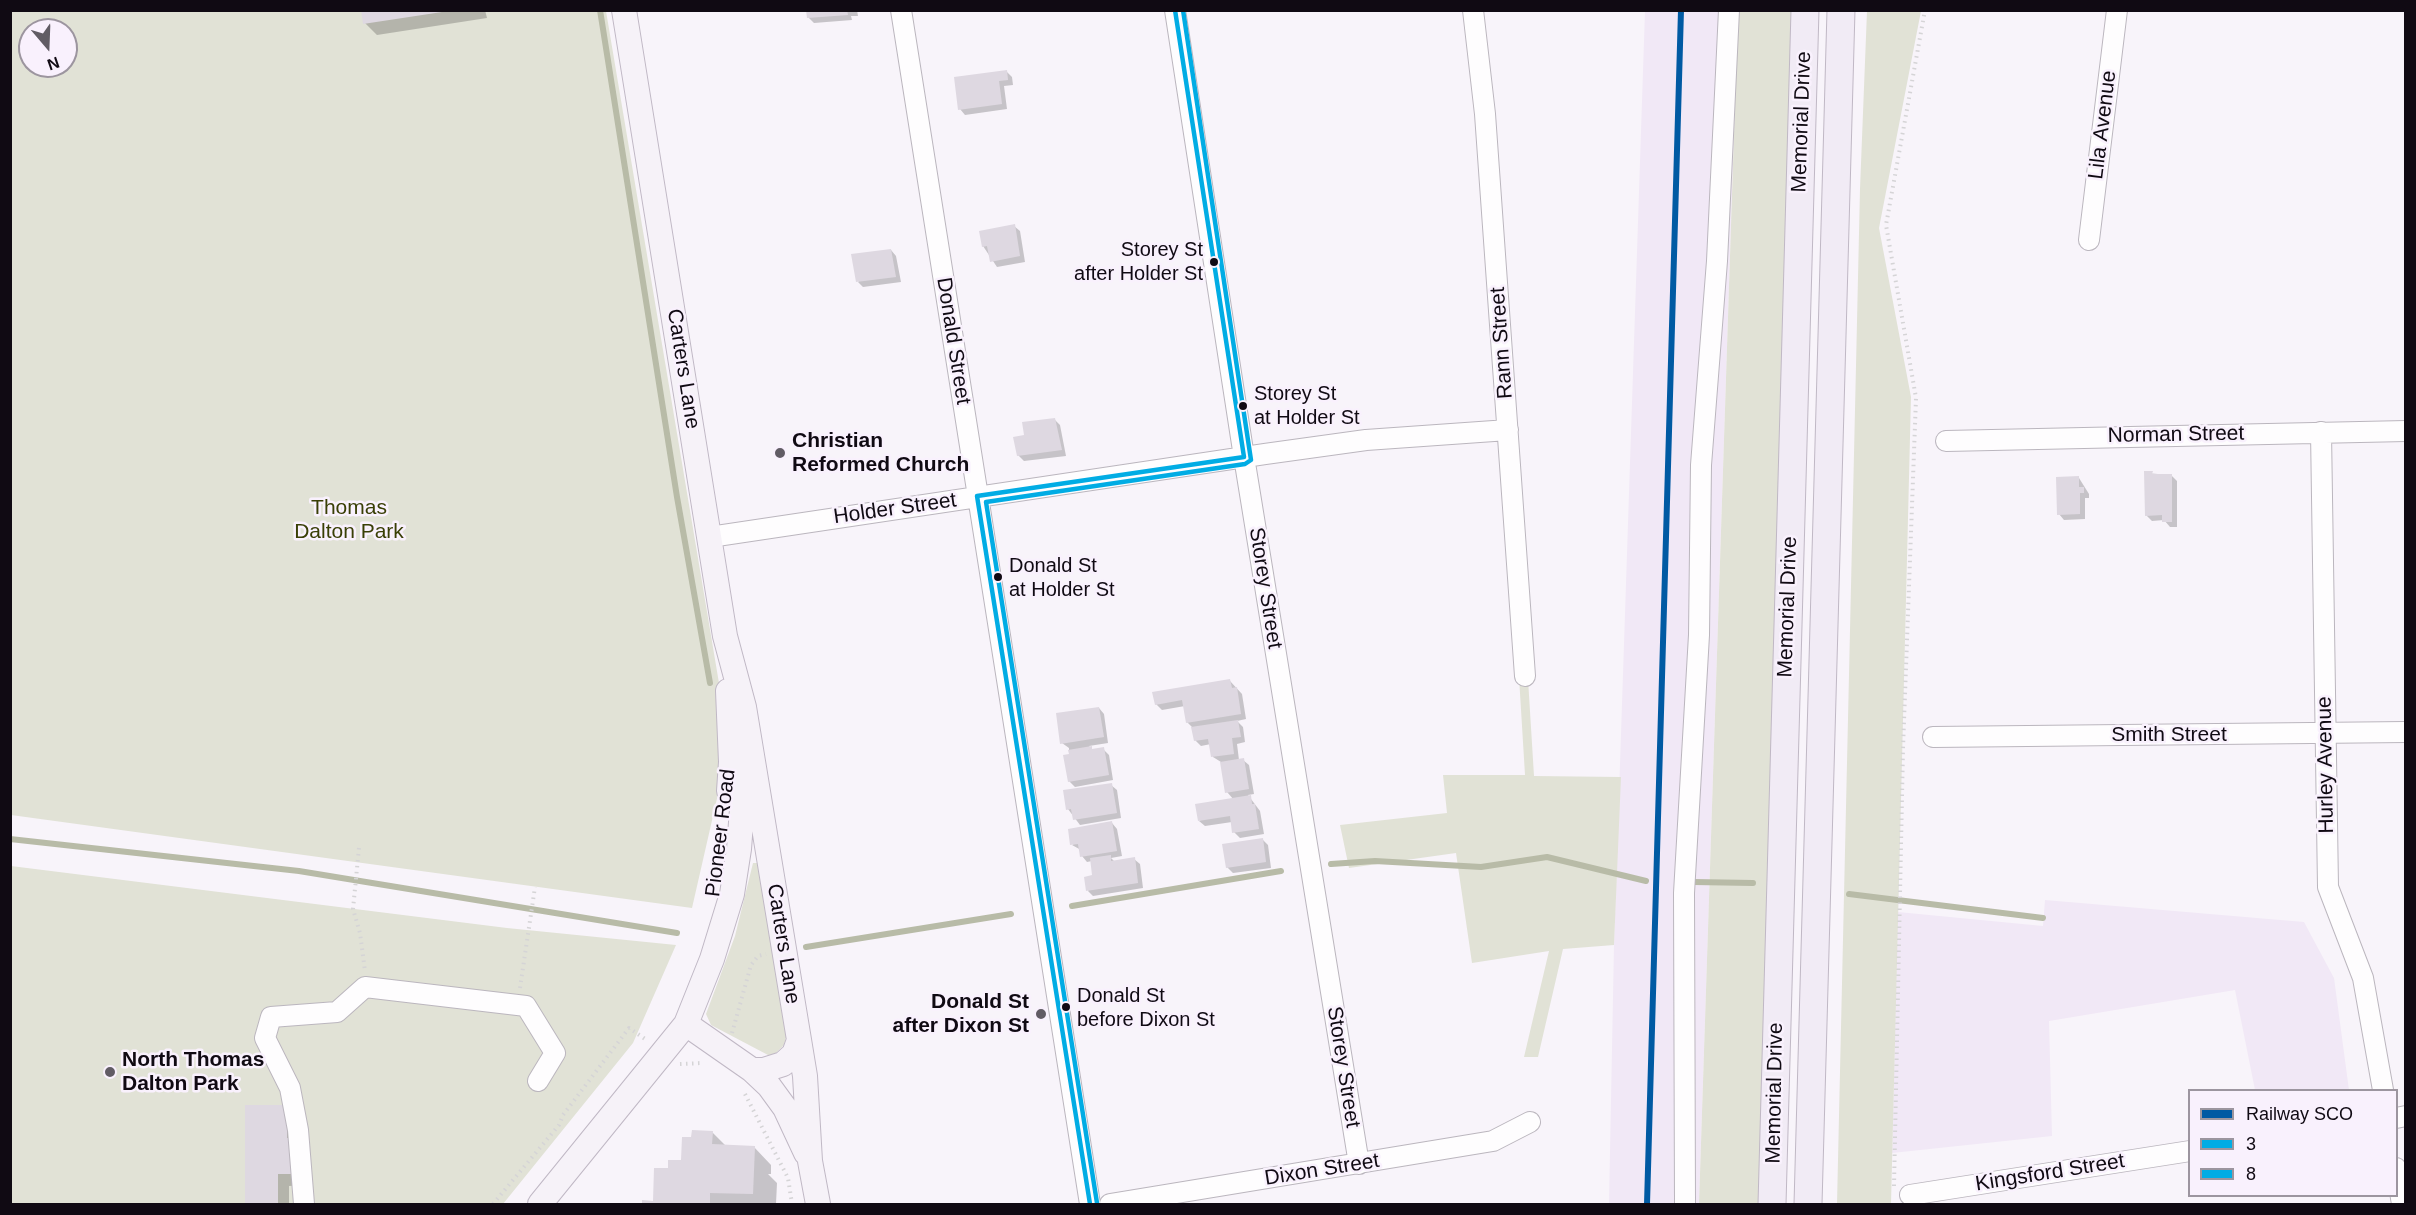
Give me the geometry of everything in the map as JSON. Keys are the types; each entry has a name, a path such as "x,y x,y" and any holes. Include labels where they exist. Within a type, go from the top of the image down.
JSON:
{"highway":[{"name":"Memorial Drive","path":"1772,1204 1805,10"},
{"name":"Memorial Drive","path":"1808,1204 1841,10"}],"main road":[{"name":"Carters Lane","path":"624,10 725,636 747,727 799,1040 808,1101 810,1161 818,1204"},
{"name":"Pioneer Road","path":"686,1024 681,1005 682,993 703,938 715,895 727,808 731,762 725,636"},
{"name":"Carters Lane","path":"743,802 747,727"},
{"name":"Pioneer Road","path":"540,1204 686,1024 723,927 739,849 743,802"},
{"name":"Carters Lane","path":"686,1024 719,1060 746,1078 769,1086 785,1108 810,1161"},
{"path":"746,1078 789,1060 799,1040"}],"street":[{"name":"Donald Street","path":"901,10 1090,1204"},
{"name":"Storey Street","path":"1175,10 1244,457 1359,1164"},
{"name":"Rann Street","path":"1473,10 1485,114 1525,676"},
{"path":"1684,1204 1684,893 1699,634 1701,465 1717,261 1729,10"},
{"name":"Lila Avenue","path":"2089,240 2117,10"},
{"name":"Holder Street","path":"710,537 1366,440 1508,430"},
{"name":"Norman Street","path":"1946,441 2406,431"},
{"name":"Hurley Avenue","path":"2321,432 2328,887 2363,978 2383,1089"},
{"name":"Smith Street","path":"1933,736 2406,732"},
{"path":"304,1204 298,1130 290,1088 265,1038 271,1017 337,1012 364,987 526,1006 555,1053 538,1081"},
{"name":"Dixon Street","path":"1110,1204 1493,1141 1530,1122"},
{"name":"Kingsford Street","path":"1902,1194 2188,1151"},
{"path":"2398,1174 2403,1204"}],"path":[{"path":"1902,1194 1900,888 1916,398 1886,225 1925,10"},
{"path":"359,848 353,909 365,960 364,987"},
{"path":"518,1005 535,887"},
{"path":"493,1204 559,1125 563,1115 629,1028 682,1066 719,1060 751,965 758,956 784,950"},
{"path":"746,1078 788,1178 792,1204"}],"shaded area":[{"path":"1645,11 1738,11 1699,1204 1609,1204 1614,945"},
{"path":"2045,900 2304,922 2334,978 2349,1089 2255,1089 2235,990 2049,1021 2052,1136 1892,1153 1898,912 2043,926"}],"green space":[{"name":"Thomas Dalton Park","path":"11,11 606,11 721,695 721,781 692,908 11,815"},
{"path":"1738,11 1793,11 1764,1204 1699,1204"},
{"path":"1867,11 1921,11 1879,228 1911,397 1891,1204 1837,1204 1860,189"},
{"path":"1519,677 1528,679 1534,776 1621,777 1614,945 1563,949 1538,1057 1524,1057 1549,951 1472,963 1456,853 1349,868 1340,825 1447,813 1443,775 1525,775"},
{"path":"753,863 758,863 787,1034 784,1045 774,1055 768,1055 711,1025 706,1014 735,936"},
{"path":"11,866 507,928 676,945 633,1043 503,1204 11,1204"}],"building":[{"path":"361,10 442,10 442,12 363,24"},
{"path":"806,10 847,10 848,15 807,18"},
{"path":"1007,70 1008,80 999,81 1002,104 958,110 954,77"},
{"path":"1015,224 1020,256 990,262 987,246 982,247 979,231"},
{"path":"891,249 896,277 856,282 851,254"},
{"path":"1055,418 1062,450 1017,456 1013,437 1024,435 1022,422"},
{"path":"2144,471 2153,471 2152,474 2172,474 2172,522 2162,522 2162,515 2145,516"},
{"path":"2079,476 2079,487 2084,487 2084,493 2080,493 2080,514 2057,515 2056,477"},
{"path":"1230,679 1232,688 1237,687 1241,714 1186,723 1182,700 1155,705 1152,692"},
{"path":"1099,707 1104,737 1060,744 1056,713"},
{"path":"1238,720 1241,737 1232,738 1234,754 1211,757 1208,739 1194,741 1191,727"},
{"path":"1092,746 1092,749 1104,747 1109,775 1068,782 1063,755 1069,754 1068,750"},
{"path":"1244,758 1249,789 1225,793 1220,762"},
{"path":"1112,783 1117,813 1073,820 1071,809 1066,810 1063,790"},
{"path":"1251,795 1252,804 1255,804 1259,829 1232,833 1230,816 1198,821 1195,804"},
{"path":"1112,821 1117,851 1080,857 1078,844 1070,845 1068,829"},
{"path":"1263,838 1266,862 1226,868 1222,844"},
{"path":"1111,855 1111,861 1135,857 1138,883 1086,891 1084,877 1092,875 1090,858"},
{"path":"245,1105 287,1105 287,1138 296,1138 296,1174 278,1174 278,1204 245,1204"},
{"path":"692,1130 713,1131 712,1144 755,1146 753,1194 710,1193 710,1204 642,1204 642,1200 653,1201 654,1168 668,1168 668,1160 681,1160 682,1137 691,1137"}],"waterway":[{"path":"600,10 677,497 710,683"},
{"path":"10,839 299,871 677,933"},
{"path":"1331,864 1375,861 1481,867 1547,857 1646,881"},
{"path":"1072,906 1281,871"},
{"path":"1694,882 1753,883"},
{"path":"1849,894 2043,918"},
{"path":"806,947 1011,914"}],"rail line":[{"name":"SCO","path":"1647,1204 1681,10"}],"transit line":[{"name":"3","path":"1090,1204 977,496 1244,457 1175,10"},
{"name":"8","path":"1097,1203 986,502 1245,464 1251,460 1183,10"}],"place":[{"name":"Storey St after Holder St","path":"1214,262"},
{"name":"Storey St at Holder St","path":"1243,406"},
{"name":"Christian Reformed Church","path":"780,453"},
{"name":"Donald St at Holder St","path":"998,577"},
{"name":"Donald St before Dixon St","path":"1066,1007"},
{"name":"Donald St after Dixon St","path":"1041,1014"},
{"name":"North Thomas Dalton Park","path":"110,1072"}]}
